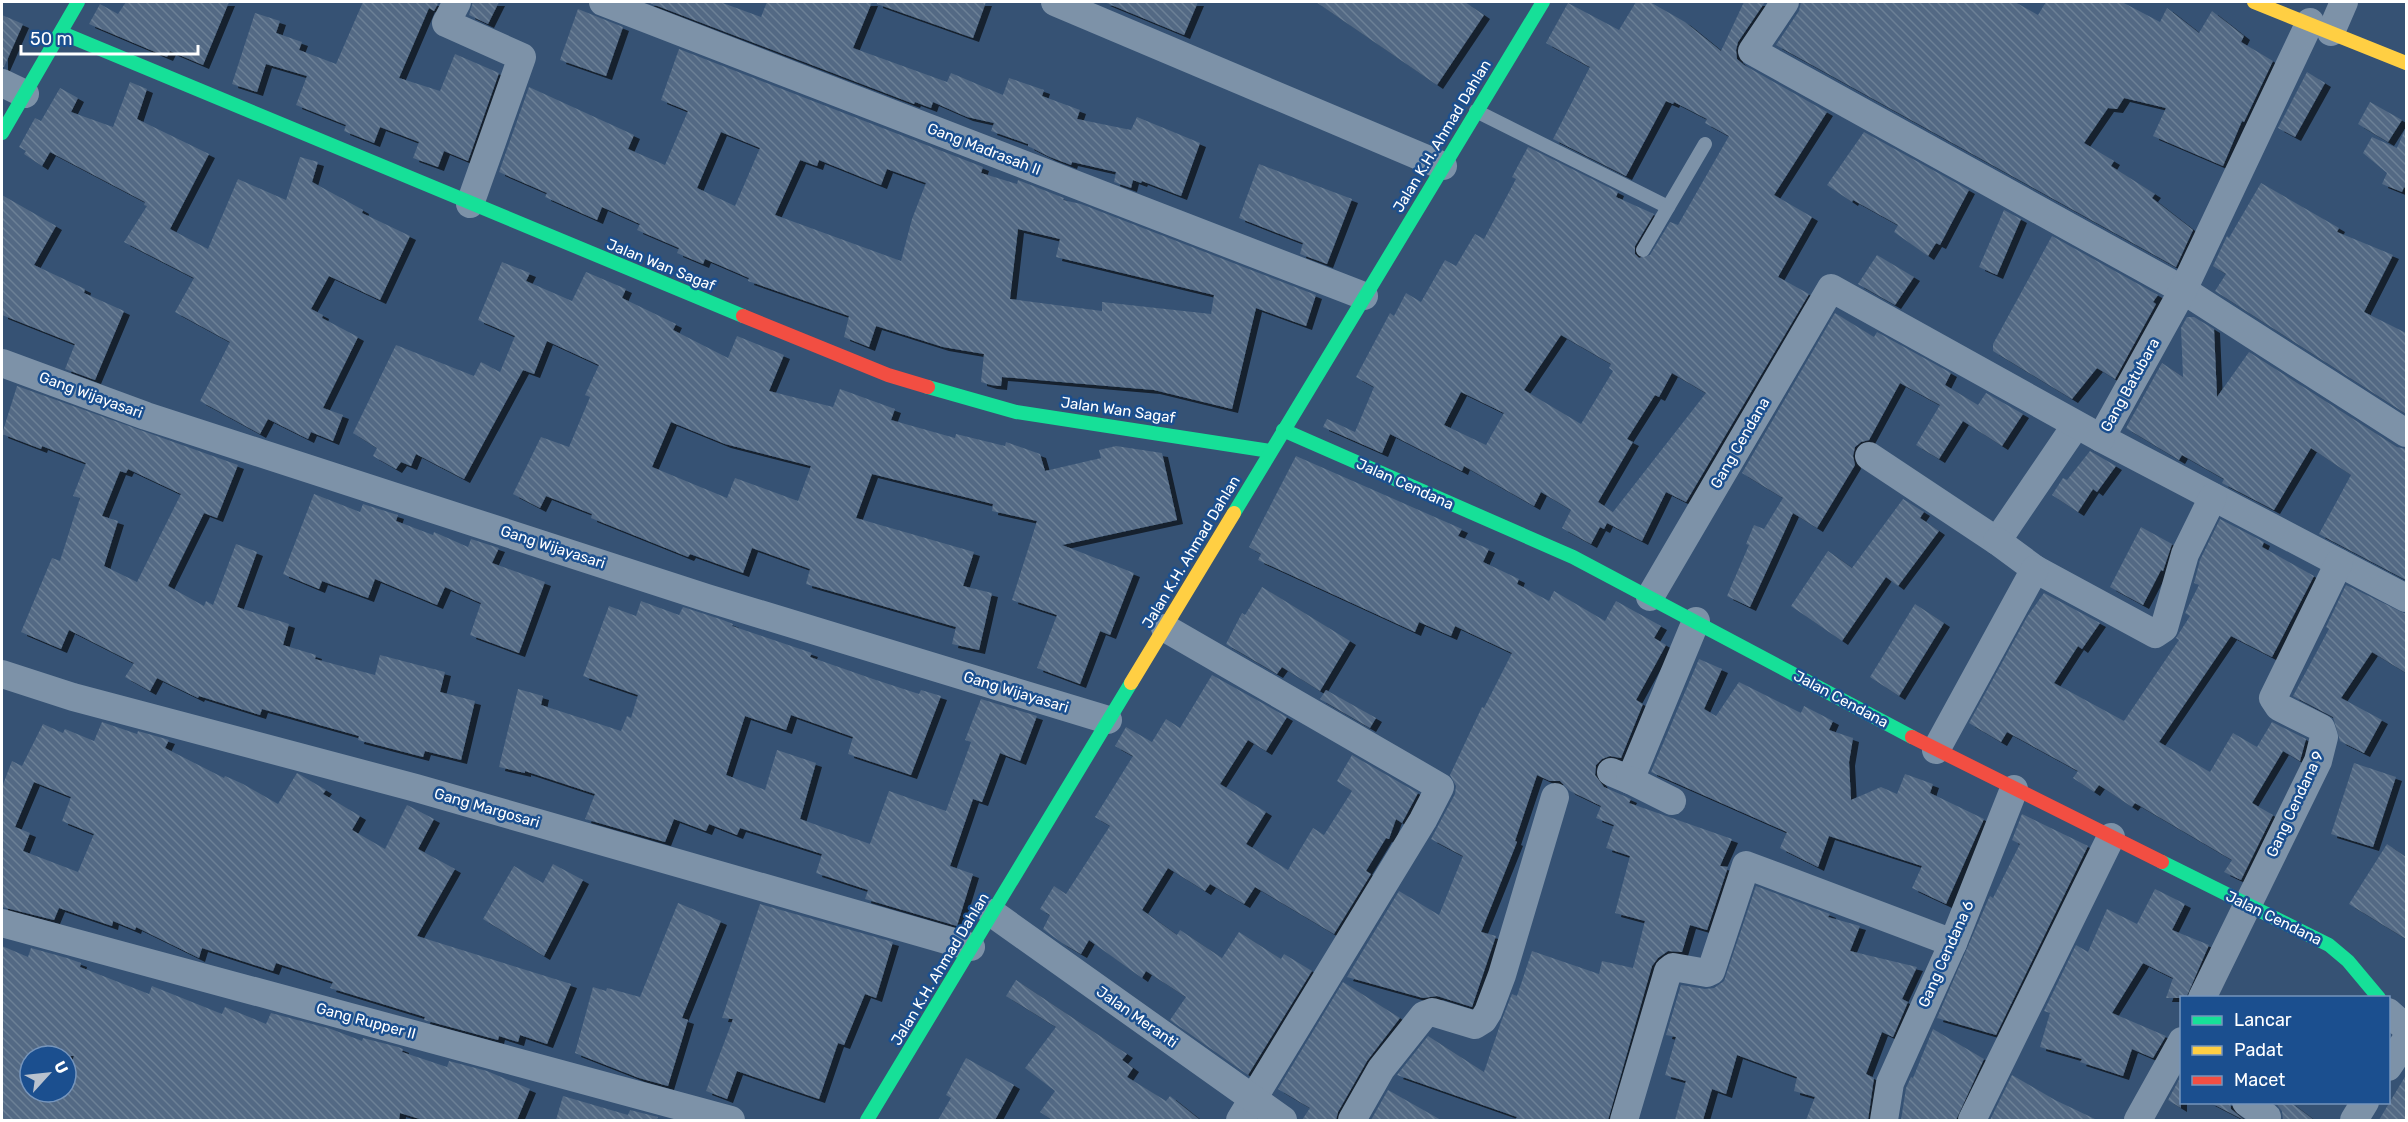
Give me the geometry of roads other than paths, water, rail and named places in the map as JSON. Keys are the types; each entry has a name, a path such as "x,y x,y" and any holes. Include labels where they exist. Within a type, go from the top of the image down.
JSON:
{"street":[{"path":"2,133 13,89 62,33 78,2"},
{"path":"457,2 446,23 522,57 470,204"},
{"name":"Gang Madrasah II","path":"603,2 1364,296"},
{"path":"1055,2 1443,166"},
{"name":"Jalan K.H. Ahmad Dahlan","path":"867,1120 971,947 1048,825 1108,720 1543,2"},
{"path":"1785,2 1752,51 2183,290 2406,434"},
{"path":"2254,2 2406,63"},
{"name":"Gang Batubara","path":"2344,2 2320,27 2183,290 2101,438 2406,598"},
{"name":"Jalan Wan Sagaf","path":"62,33 470,204 888,375 1016,412 1270,452"},
{"name":"Gang Cendana","path":"1650,597 1831,288 2076,424"},
{"name":"Gang Wijayasari","path":"2,363 146,416 707,598 1108,720"},
{"path":"1997,542 2076,424 2101,438"},
{"name":"Jalan Cendana","path":"1283,430 1573,557 1936,750 2329,945 2348,961 2377,996"},
{"path":"1869,456 2035,569 2155,634 2164,628 2185,554 2213,497"},
{"name":"Gang Cendana 9","path":"2246,904 2320,753 2324,737 2321,728 2279,707 2273,698 2339,563"},
{"path":"1936,750 2035,569"},
{"path":"1672,801 1620,776 1696,621"},
{"path":"1165,628 1440,787 1423,820 1247,1110"},
{"name":"Gang Margosari","path":"2,674 85,700 416,788 971,947"},
{"name":"Gang Cendana 6","path":"1884,1120 1890,1083 1953,943 2014,789"},
{"path":"1352,1120 1381,1070 1424,1015 1432,1012 1475,1025 1483,1020 1502,975 1555,797"},
{"path":"1972,1120 2110,837"},
{"path":"1624,1120 1668,971 1673,967 1707,973 1714,967 1746,865 1953,943"},
{"path":"2203,996 2246,904"},
{"name":"Jalan Meranti","path":"992,913 1247,1110 1283,1120"},
{"name":"Gang Rupper II","path":"2,923 731,1120"},
{"path":"2390,1014 2406,1028"},
{"path":"2390,1064 2406,1040"},
{"path":"2138,1120 2180,1043"},
{"path":"2249,1104 2267,1118 2266,1120"},
{"path":"2354,1120 2364,1104"}],"lane":[{"path":"1476,111 1668,207"},
{"path":"1643,250 1705,144"}]}
